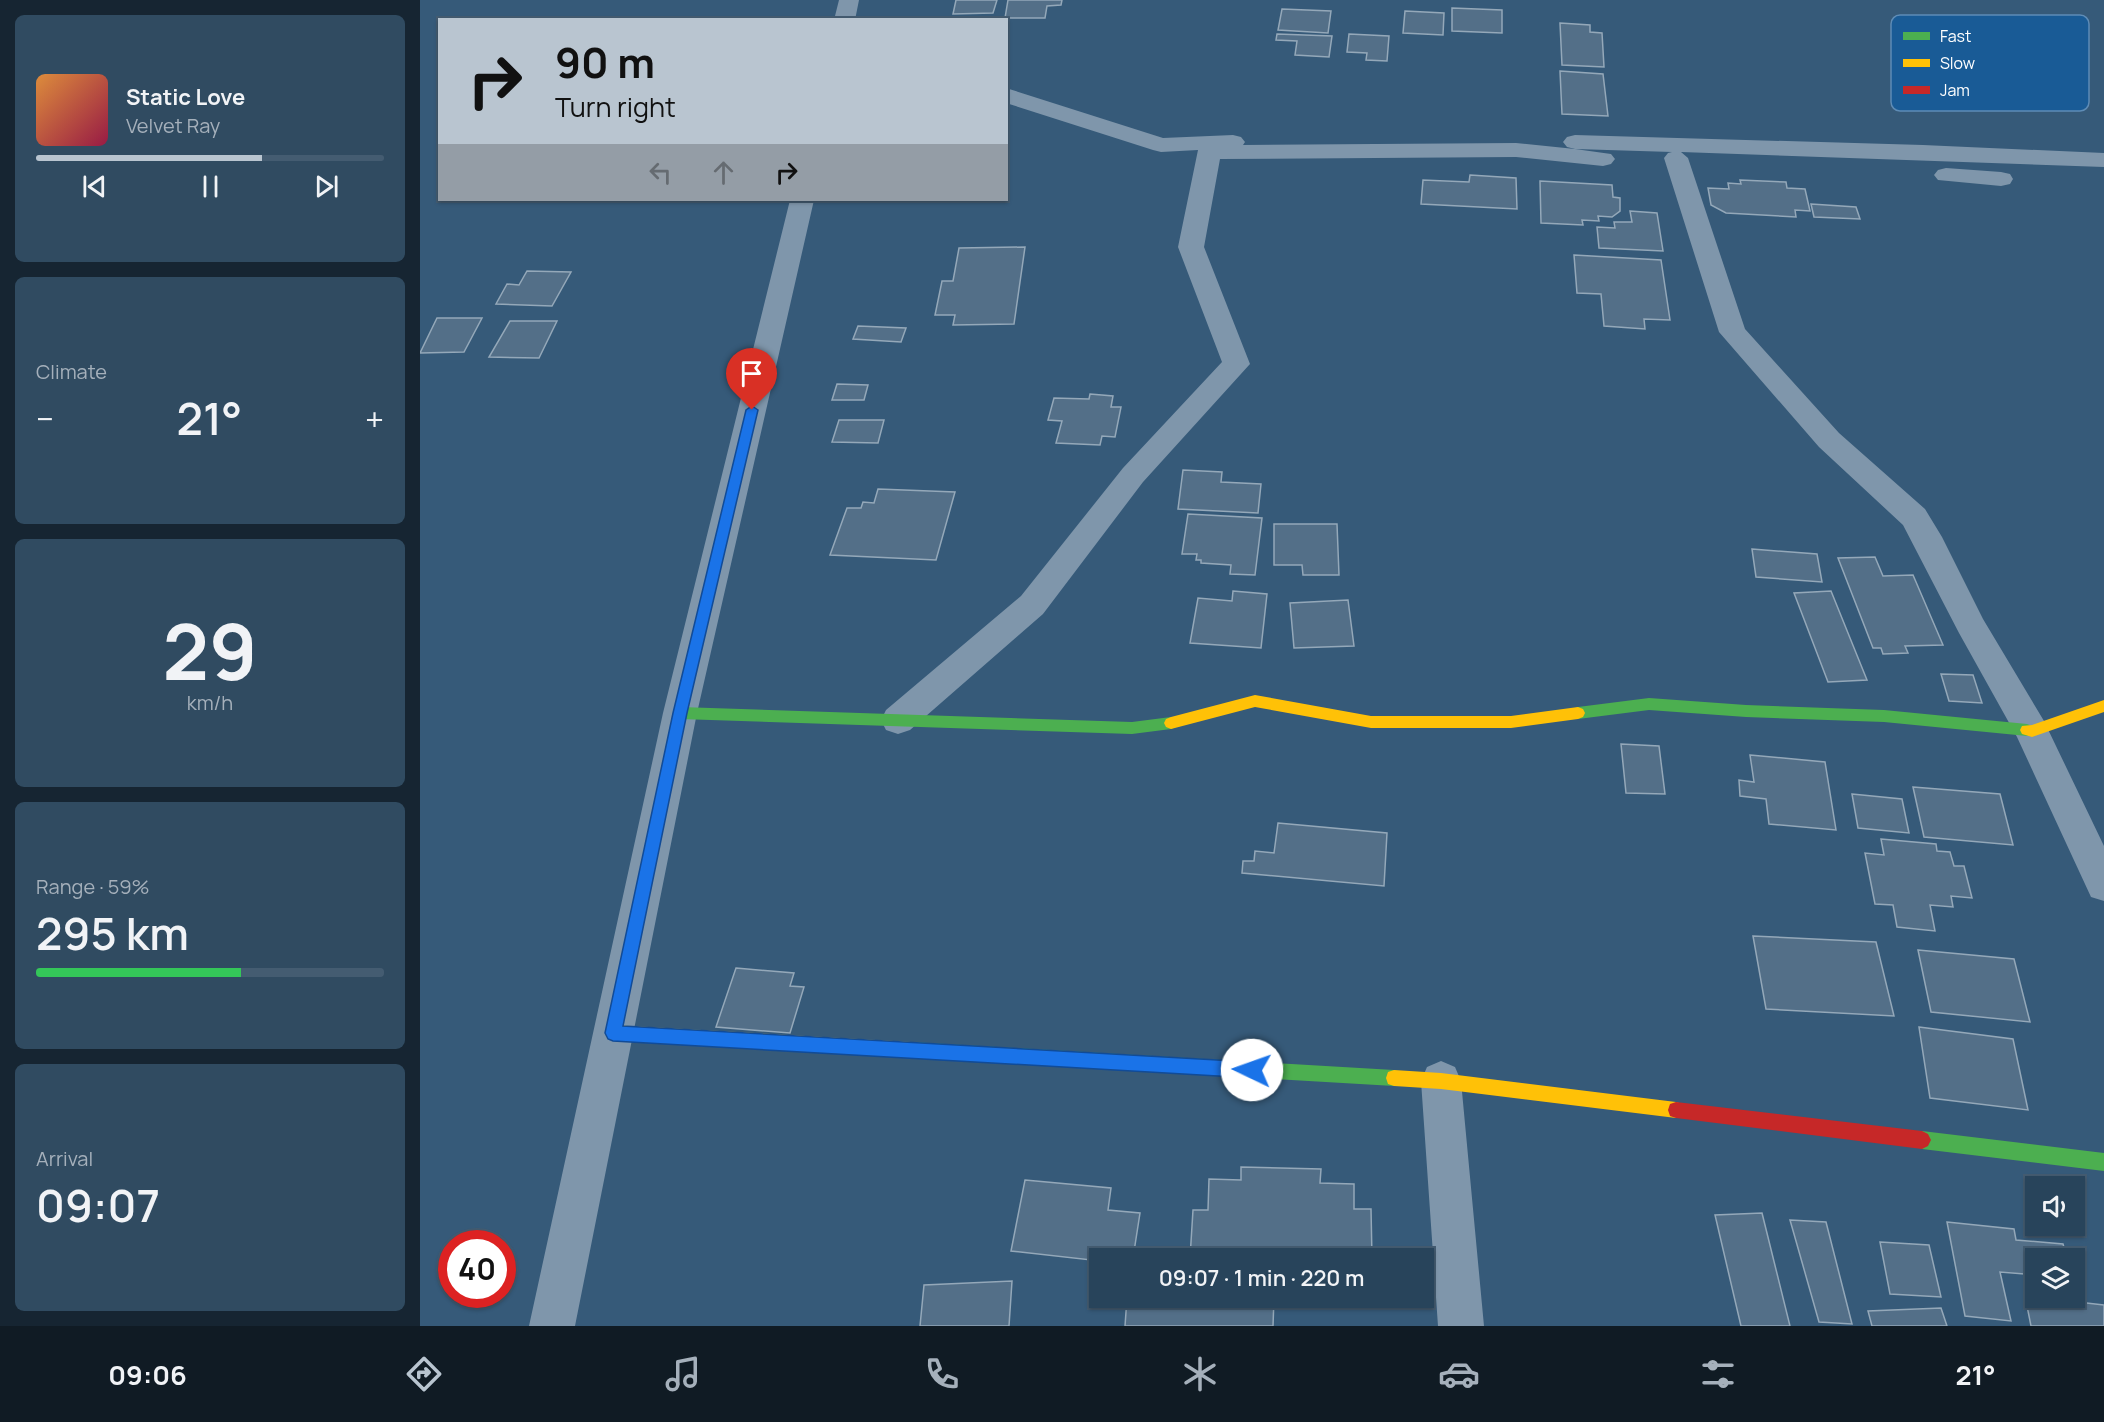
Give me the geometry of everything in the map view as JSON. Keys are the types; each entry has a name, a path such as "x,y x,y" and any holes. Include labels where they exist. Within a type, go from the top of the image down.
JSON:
{"street":[{"path":"844,18 849,0"},
{"path":"1008,95 1161,145 1332,135 1923,152 2104,160"},
{"path":"1603,159 1652,155 1651,144"},
{"path":"898,720 1032,605 1133,475 1236,364 1191,247 1209,152 1516,150 1603,159 1676,158 1792,163 2001,179"},
{"path":"1676,158 1732,332 1829,440 1914,517 1927,537 1970,624 2032,731 2104,885"},
{"path":"552,1326 680,713 802,201"},
{"path":"680,713 1132,728 1166,724 1255,701 1371,722 1510,722 1649,704 1746,711 1884,716 2032,731 2104,706"},
{"path":"613,1033 1441,1081 2104,1162"},
{"path":"1441,1081 1461,1326"}],"building":[{"path":"956,0 997,0 993,13 953,14"},
{"path":"1008,0 1062,0 1061,5 1047,6 1045,18 1005,18"},
{"path":"1452,8 1502,10 1502,33 1452,31"},
{"path":"1282,9 1331,11 1328,33 1278,30"},
{"path":"1405,11 1444,13 1443,35 1403,33"},
{"path":"1560,23 1590,25 1590,32 1602,33 1604,67 1562,65"},
{"path":"1277,34 1332,36 1329,57 1295,55 1297,41 1276,40"},
{"path":"1349,34 1389,36 1387,61 1366,60 1367,53 1347,52"},
{"path":"1560,71 1603,74 1608,116 1562,114"},
{"path":"1470,175 1516,178 1517,209 1421,204 1423,180 1469,182"},
{"path":"1740,180 1786,182 1787,188 1805,189 1810,211 1795,210 1796,217 1726,213 1711,205 1708,188 1729,189 1728,183 1741,184"},
{"path":"1540,181 1612,185 1613,197 1620,198 1620,211 1612,217 1598,216 1599,221 1582,220 1583,225 1541,223"},
{"path":"1811,204 1856,207 1860,219 1814,217"},
{"path":"1630,211 1657,213 1663,251 1599,248 1597,227 1615,228 1614,222 1632,222"},
{"path":"1025,247 1014,324 953,325 955,315 935,315 942,281 953,281 959,248"},
{"path":"1574,255 1661,260 1670,320 1644,319 1645,329 1604,326 1601,294 1577,293"},
{"path":"527,271 571,272 552,306 496,304 507,284 519,285"},
{"path":"437,318 482,318 464,352 420,353"},
{"path":"510,321 557,321 539,358 489,357"},
{"path":"858,326 906,328 901,342 853,339"},
{"path":"837,384 868,385 864,400 832,400"},
{"path":"1090,394 1113,396 1111,407 1121,407 1115,437 1102,436 1100,445 1056,443 1062,421 1048,420 1054,398 1089,399"},
{"path":"839,420 884,420 878,443 832,442"},
{"path":"1183,470 1222,472 1221,482 1261,484 1258,513 1178,509"},
{"path":"878,489 955,492 936,560 830,555 847,508 861,508 863,502 874,503"},
{"path":"1188,514 1262,518 1255,575 1230,574 1231,565 1201,563 1201,560 1196,560 1197,554 1182,554"},
{"path":"1274,524 1337,524 1339,575 1303,575 1302,565 1274,565"},
{"path":"1752,549 1817,554 1822,582 1756,577"},
{"path":"1875,557 1883,576 1913,575 1943,645 1905,646 1908,653 1883,654 1881,648 1873,648 1838,558"},
{"path":"1233,591 1267,594 1261,648 1190,643 1198,598 1232,601"},
{"path":"1831,591 1867,680 1828,682 1794,593"},
{"path":"1348,600 1354,646 1294,648 1290,603"},
{"path":"1941,674 1973,675 1982,703 1949,701"},
{"path":"1621,744 1659,746 1665,794 1626,793"},
{"path":"1750,755 1825,762 1836,830 1769,824 1766,799 1740,796 1739,780 1754,782"},
{"path":"1913,787 2000,794 2013,845 1924,837"},
{"path":"1852,794 1902,799 1909,833 1858,828"},
{"path":"1278,823 1387,833 1384,886 1242,873 1243,861 1254,861 1255,851 1274,853"},
{"path":"1881,839 1936,844 1937,851 1950,852 1954,866 1964,866 1972,898 1951,896 1953,907 1930,905 1935,931 1897,927 1893,905 1875,904 1865,853 1884,855"},
{"path":"1753,936 1876,942 1894,1016 1766,1009"},
{"path":"1918,950 2014,959 2030,1022 1931,1012"},
{"path":"736,968 794,973 790,986 804,987 790,1033 716,1027"},
{"path":"1919,1027 2013,1039 2028,1110 1930,1098"},
{"path":"1241,1167 1321,1169 1320,1183 1354,1184 1354,1209 1371,1209 1372,1248 1191,1248 1193,1210 1208,1210 1209,1179 1241,1180"},
{"path":"1025,1180 1111,1188 1108,1210 1140,1213 1135,1248 1089,1248 1089,1260 1011,1251"},
{"path":"1762,1213 1790,1326 1741,1326 1715,1215"},
{"path":"1790,1220 1826,1222 1852,1324 1819,1322"},
{"path":"1947,1222 2014,1229 2016,1240 2063,1244 2064,1248 2025,1248 2025,1274 2000,1272 2011,1321 1965,1316"},
{"path":"1880,1242 1929,1245 1941,1297 1890,1294"},
{"path":"1012,1281 1009,1326 920,1326 924,1285"},
{"path":"2085,1303 2104,1305 2104,1326 2031,1326 2027,1308 2085,1308"},
{"path":"1126,1308 1274,1308 1273,1326 1125,1326"},
{"path":"1941,1308 1947,1326 1872,1326 1868,1311"}],"traffic: fast":[{"path":"1578,713 1649,704 1746,711 1884,716 2027,730"},
{"path":"680,713 1132,728 1171,723"},
{"path":"911,1050 1394,1078"},
{"path":"1922,1140 2104,1162"}],"traffic: slow":[{"path":"1171,723 1255,701 1371,722 1511,722 1578,713"},
{"path":"2027,730 2032,731 2104,706"},
{"path":"613,1033 911,1050"},
{"path":"1394,1078 1441,1081 1676,1110"}],"traffic: jam":[{"path":"1676,1110 1922,1140"}],"route":[{"path":"752,410 680,713 613,1033 1252,1070"}]}
